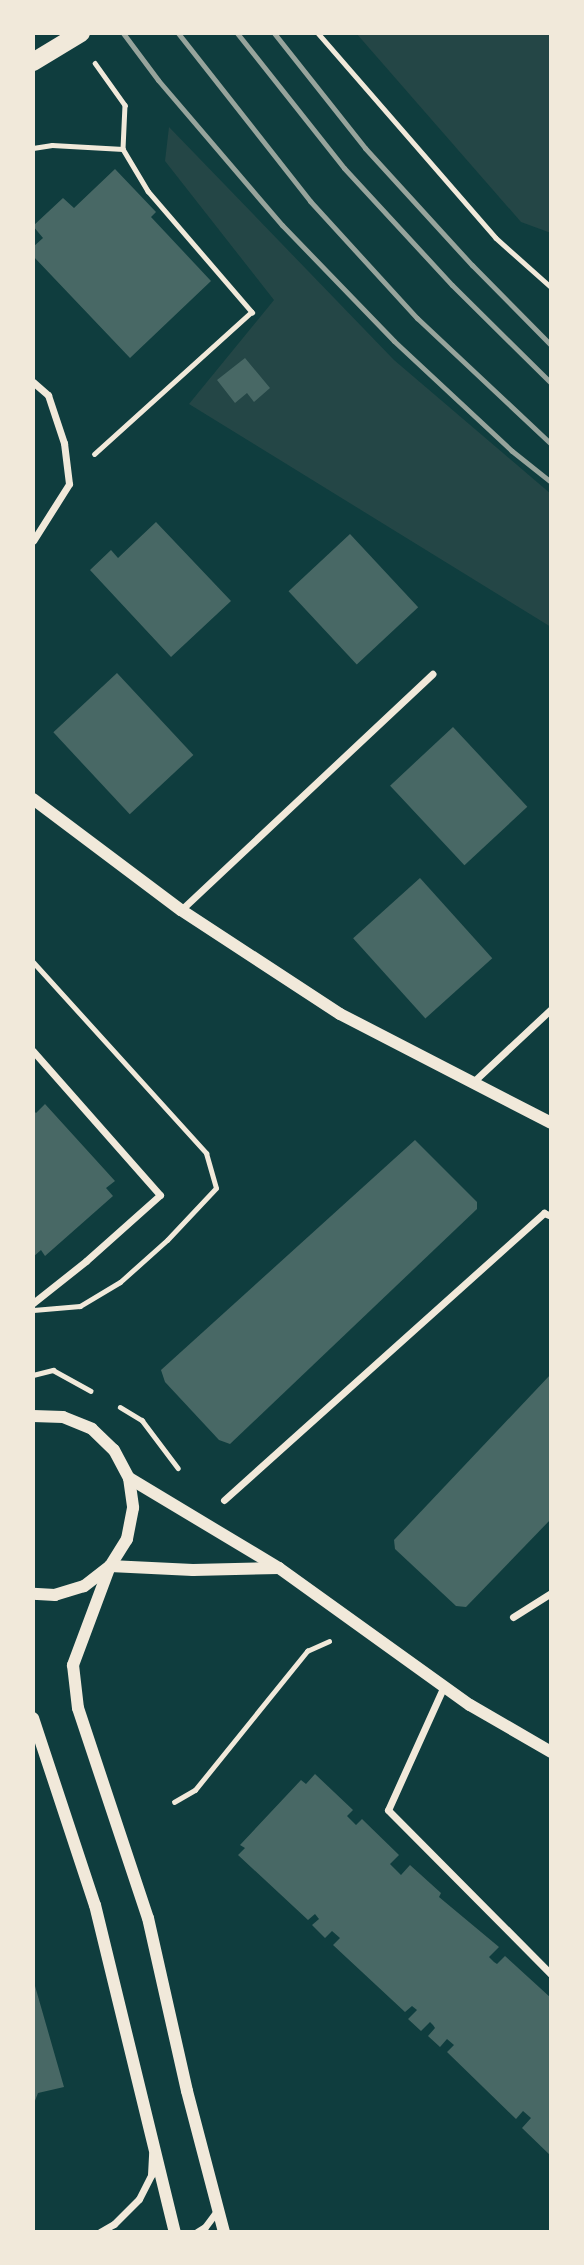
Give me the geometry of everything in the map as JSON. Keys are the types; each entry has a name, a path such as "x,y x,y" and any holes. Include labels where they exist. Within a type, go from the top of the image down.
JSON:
{"main road":[{"path":"33,62 81,33"}],"street":[{"path":"33,382 48,396 64,443 69,484 33,541"},
{"path":"181,910 432,674"},
{"path":"33,799 181,910 340,1014 551,1123"},
{"path":"471,1084 551,1009"},
{"path":"33,1051 160,1195 86,1261 33,1303"},
{"path":"224,1500 544,1213 551,1216"},
{"path":"33,1416 63,1417 92,1429 114,1450 129,1478 134,1508 127,1539 110,1566 73,1665 78,1708 148,1918 224,2232"},
{"path":"129,1478 279,1568 443,1686 551,1752"},
{"path":"33,1594 55,1595 84,1586 110,1566 193,1570 279,1568"},
{"path":"513,1617 551,1593"},
{"path":"443,1686 388,1810 551,1974"},
{"path":"33,1718 96,1905 174,2232"},
{"path":"100,2232 114,2224 139,2199 151,2175 152,2140"},
{"path":"197,2232 205,2227 218,2210"}],"lane":[{"path":"33,962 206,1153 216,1188 167,1240 120,1282 80,1306 33,1310"}],"path":[{"path":"318,33 496,238 551,287"},
{"path":"69,484 99,450 252,312 148,191 123,149 125,105 89,54"},
{"path":"33,148 52,145 123,149"},
{"path":"174,1802 195,1790 307,1651 361,1627"}],"shaded area":[{"path":"356,33 551,33 551,233 521,222"},
{"path":"169,127 394,360 551,494 551,627 189,404 274,300 165,161"}],"building":[{"path":"115,169 156,212 151,217 211,281 130,358 33,256 33,247 43,238 33,226 63,198 74,208"},
{"path":"245,358 270,388 254,402 247,393 235,403 217,380"},
{"path":"156,522 231,601 171,657 90,570 111,550 118,558"},
{"path":"350,534 418,607 357,664 289,591"},
{"path":"117,673 193,755 130,814 53,732"},
{"path":"453,727 527,807 464,865 390,786"},
{"path":"420,878 492,958 425,1018 353,938"},
{"path":"45,1104 115,1181 106,1188 113,1196 45,1256 41,1250 33,1257 33,1110 36,1113"},
{"path":"415,1140 477,1202 477,1209 230,1444 219,1440 165,1382 161,1370"},
{"path":"551,1374 551,1519 466,1607 456,1606 395,1549 394,1540"},
{"path":"315,1774 353,1810 347,1816 356,1825 362,1819 399,1855 390,1864 401,1875 410,1865 441,1893 439,1897 499,1947 489,1957 494,1962 497,1964 505,1956 551,1998 551,2156 522,2128 531,2118 523,2111 516,2119 447,2052 454,2045 447,2039 440,2047 428,2036 435,2028 430,2022 421,2031 408,2019 417,2010 412,2006 405,2012 333,1945 340,1938 332,1931 325,1938 312,1925 319,1919 315,1914 308,1920 238,1855 245,1848 240,1845 301,1780 306,1784"},
{"path":"33,1979 64,2087 38,2093 33,2106"}],"railway":[{"path":"123,33 158,80 282,225 394,341 512,451 551,482"},
{"path":"178,33 310,201 417,318 551,444"},
{"path":"237,33 344,168 452,285 551,383"},
{"path":"274,33 365,148 472,265 551,345"}]}
